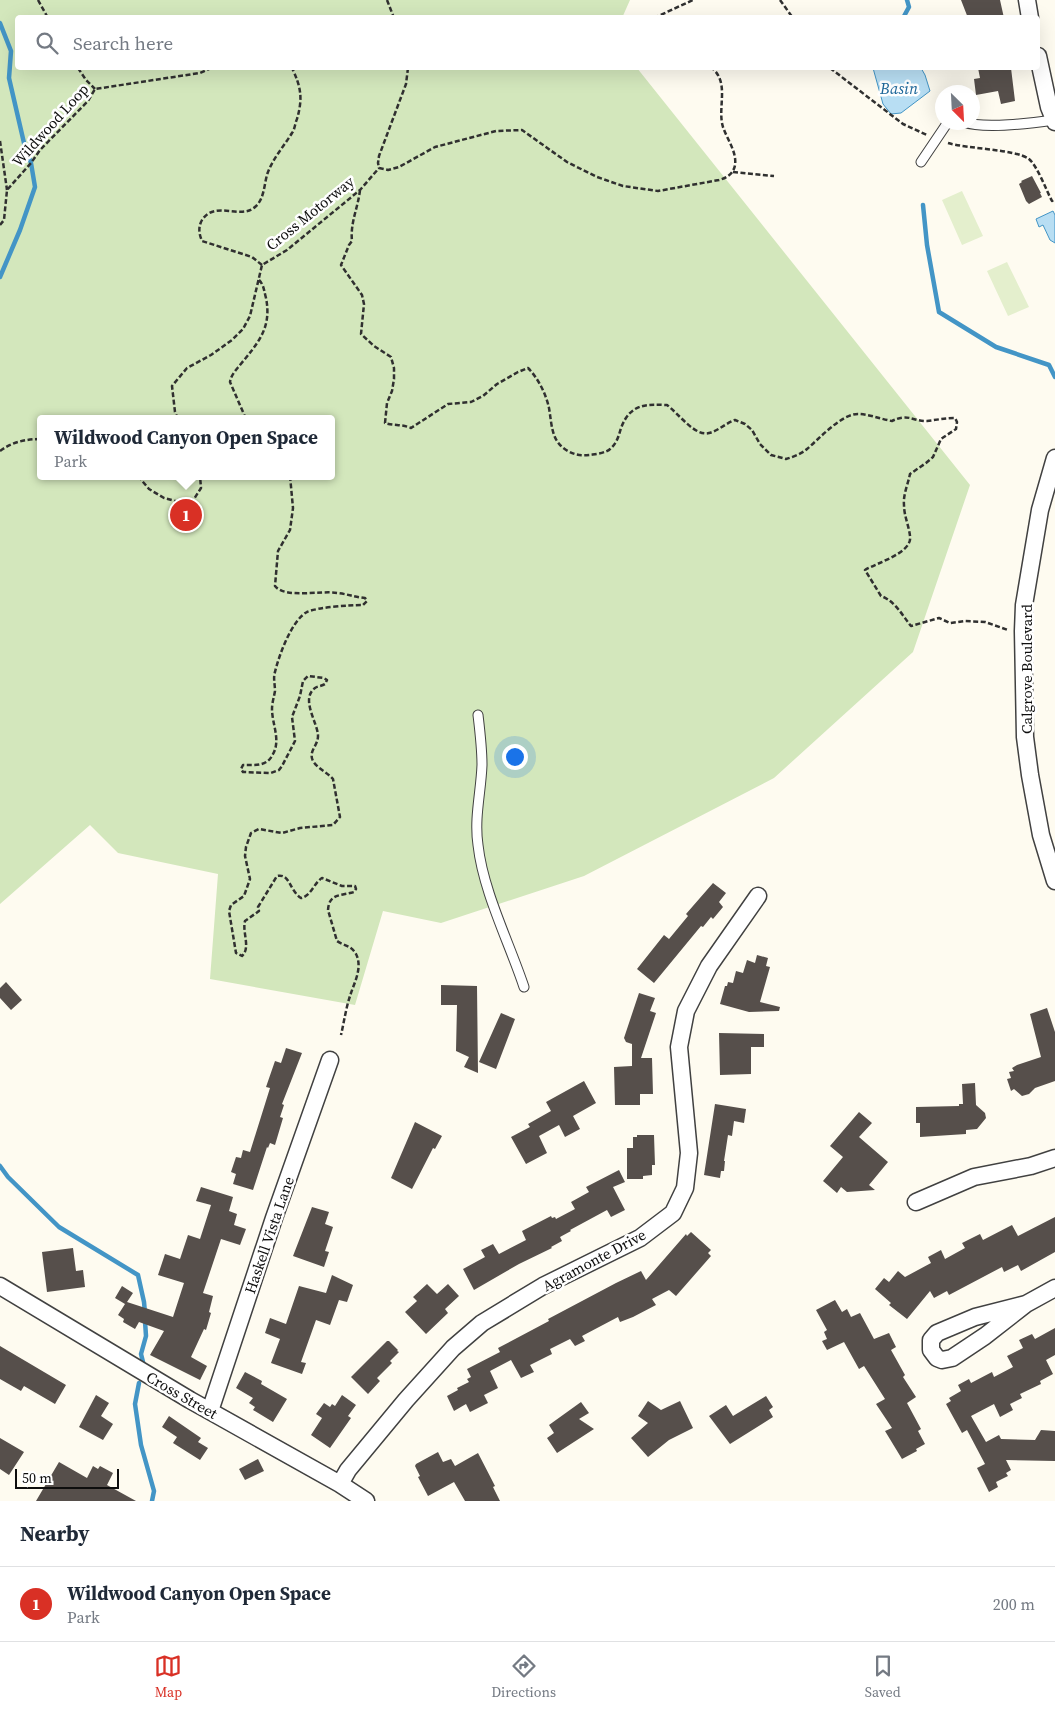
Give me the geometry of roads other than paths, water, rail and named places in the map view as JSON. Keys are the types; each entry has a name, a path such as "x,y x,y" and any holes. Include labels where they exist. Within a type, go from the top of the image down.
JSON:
{"street":[{"path":"1027,0 1030,15"},
{"path":"1040,65 1049,107 1055,121"},
{"name":"Calgrove Boulevard","path":"1055,458 1040,510 1024,605 1023,631 1025,736 1041,835 1055,881"},
{"name":"Agramonte Drive","path":"340,1484 348,1470 406,1400 453,1348 482,1323 543,1286 640,1238 672,1213 686,1188 689,1153 679,1047 686,1011 709,966 758,896"},
{"name":"Haskell Vista Lane","path":"210,1411 274,1218 330,1060"},
{"path":"916,1202 974,1177 1031,1166 1055,1158"},
{"name":"Cross Street","path":"0,1286 366,1501"},
{"path":"1026,1304 975,1317 937,1332 931,1340 931,1350 937,1358 942,1360 952,1358 985,1336 1026,1304 1055,1288"}],"lane":[{"path":"980,125 1055,121"},
{"path":"921,162 943,130"},
{"path":"478,715 482,766 477,818 481,866 524,987"}],"water":[{"name":"Basin","path":"874,70 922,70 930,91 901,113 891,114 883,104"},
{"path":"1053,211 1055,215 1055,243 1050,240 1043,225 1039,227 1036,219"}],"waterway":[{"path":"905,15 909,7 907,0"},
{"path":"0,23 11,51 9,78 24,143 31,163 35,187 20,230 0,277"},
{"path":"923,205 927,245 939,312 996,347 1049,365 1055,377"},
{"path":"0,1166 8,1177 59,1227 138,1275 145,1313"},
{"path":"143,1362 141,1354 146,1336 145,1321"},
{"path":"139,1383 135,1404 141,1445 154,1491 152,1501"}],"place":[{"name":"Wildwood Canyon Open Space","path":"186,515"}]}
